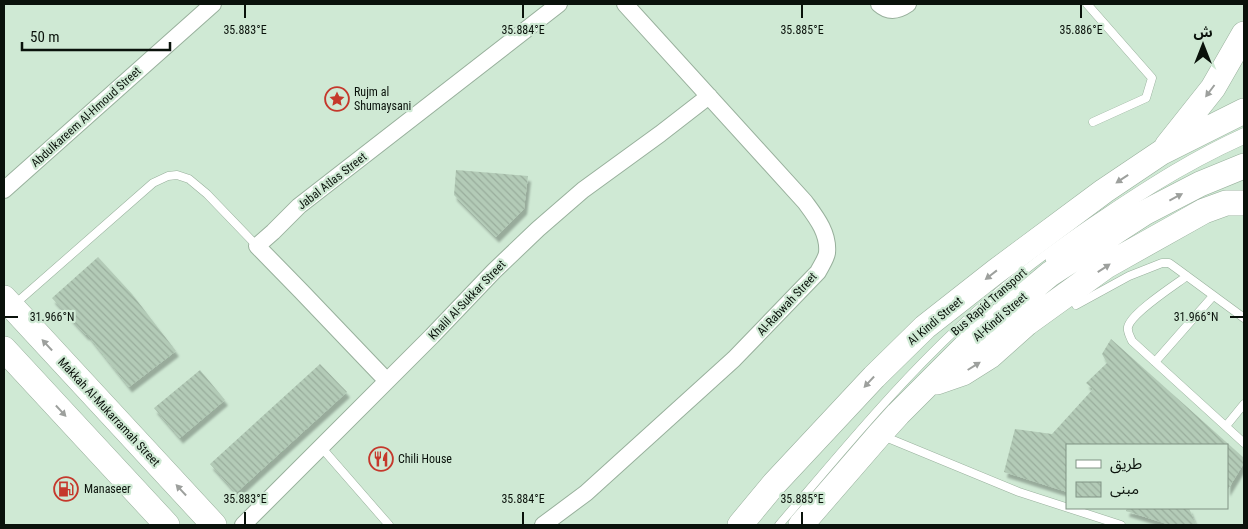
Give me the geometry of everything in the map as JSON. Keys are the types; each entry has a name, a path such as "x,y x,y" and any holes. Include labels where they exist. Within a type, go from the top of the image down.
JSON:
{"main road":[{"path":"1162,152 1213,88 1244,34"},
{"path":"1162,152 1244,111"},
{"name":"Al Kindi Street","path":"740,525 774,484 874,377 925,327 1104,191 1162,152"},
{"name":"Al-Kindi Street","path":"801,525 879,434 976,336 1050,274 1144,214 1200,184 1244,166"},
{"path":"929,384 963,373 990,356 1027,323 1106,266 1204,211 1226,203 1244,202"},
{"name":"Makkah Al-Mukarramah Street","path":"8,303 214,525"},
{"path":"4,349 167,525"}],"street":[{"name":"Abdulkareem Al-Hmoud Street","path":"4,190 213,4"},
{"name":"Jabal Atlas Street","path":"257,246 300,206 559,4"},
{"name":"Al-Rabwah Street","path":"543,525 586,493 734,359 818,272 827,255 827,241 819,221 804,202 625,4"},
{"path":"879,4 889,10 895,10 908,4"},
{"name":"Khalil Al-Sukkar Street","path":"243,525 538,228 583,190 709,96"},
{"path":"257,246 387,381"}],"lane":[{"path":"1088,4 1152,78 1146,98 1093,122"},
{"name":"Bus Rapid Transport","path":"779,525 910,376 963,323 1017,276 1072,235 1142,188 1177,166 1244,132"},
{"name":"Bus Rapid Transport","path":"788,525 912,382 996,303 1073,242 1134,201 1220,150 1244,140"},
{"path":"8,303 153,183 168,176 177,175 189,179 207,194 257,246"},
{"path":"1076,305 1129,276 1162,264 1169,264 1244,318"},
{"path":"1187,276 1131,320 1128,334 1132,341 1244,443"},
{"path":"1155,362 1214,296"},
{"path":"1226,426 1244,404"},
{"path":"879,434 1019,492 1066,507"},
{"path":"321,447 390,525"},
{"path":"1072,509 1121,525"}],"building":[{"path":"456,170 528,176 524,209 496,237 454,195"},
{"path":"98,257 132,294 176,351 129,387 87,334 52,298"},
{"path":"1111,339 1244,458 1244,463 1228,489 1228,444 1066,444 1066,492 1004,472 1015,429 1052,434 1093,389 1086,383 1107,363 1102,354"},
{"path":"320,364 347,392 236,493 210,464"},
{"path":"200,370 225,400 180,438 154,408"},
{"path":"1127,509 1189,509 1196,525 1170,525 1126,511"}],"place":[{"name":"Rujm al Shumaysani","path":"337,99"},
{"name":"Chili House","path":"381,459"},
{"name":"Manaseer","path":"66,489"}]}
